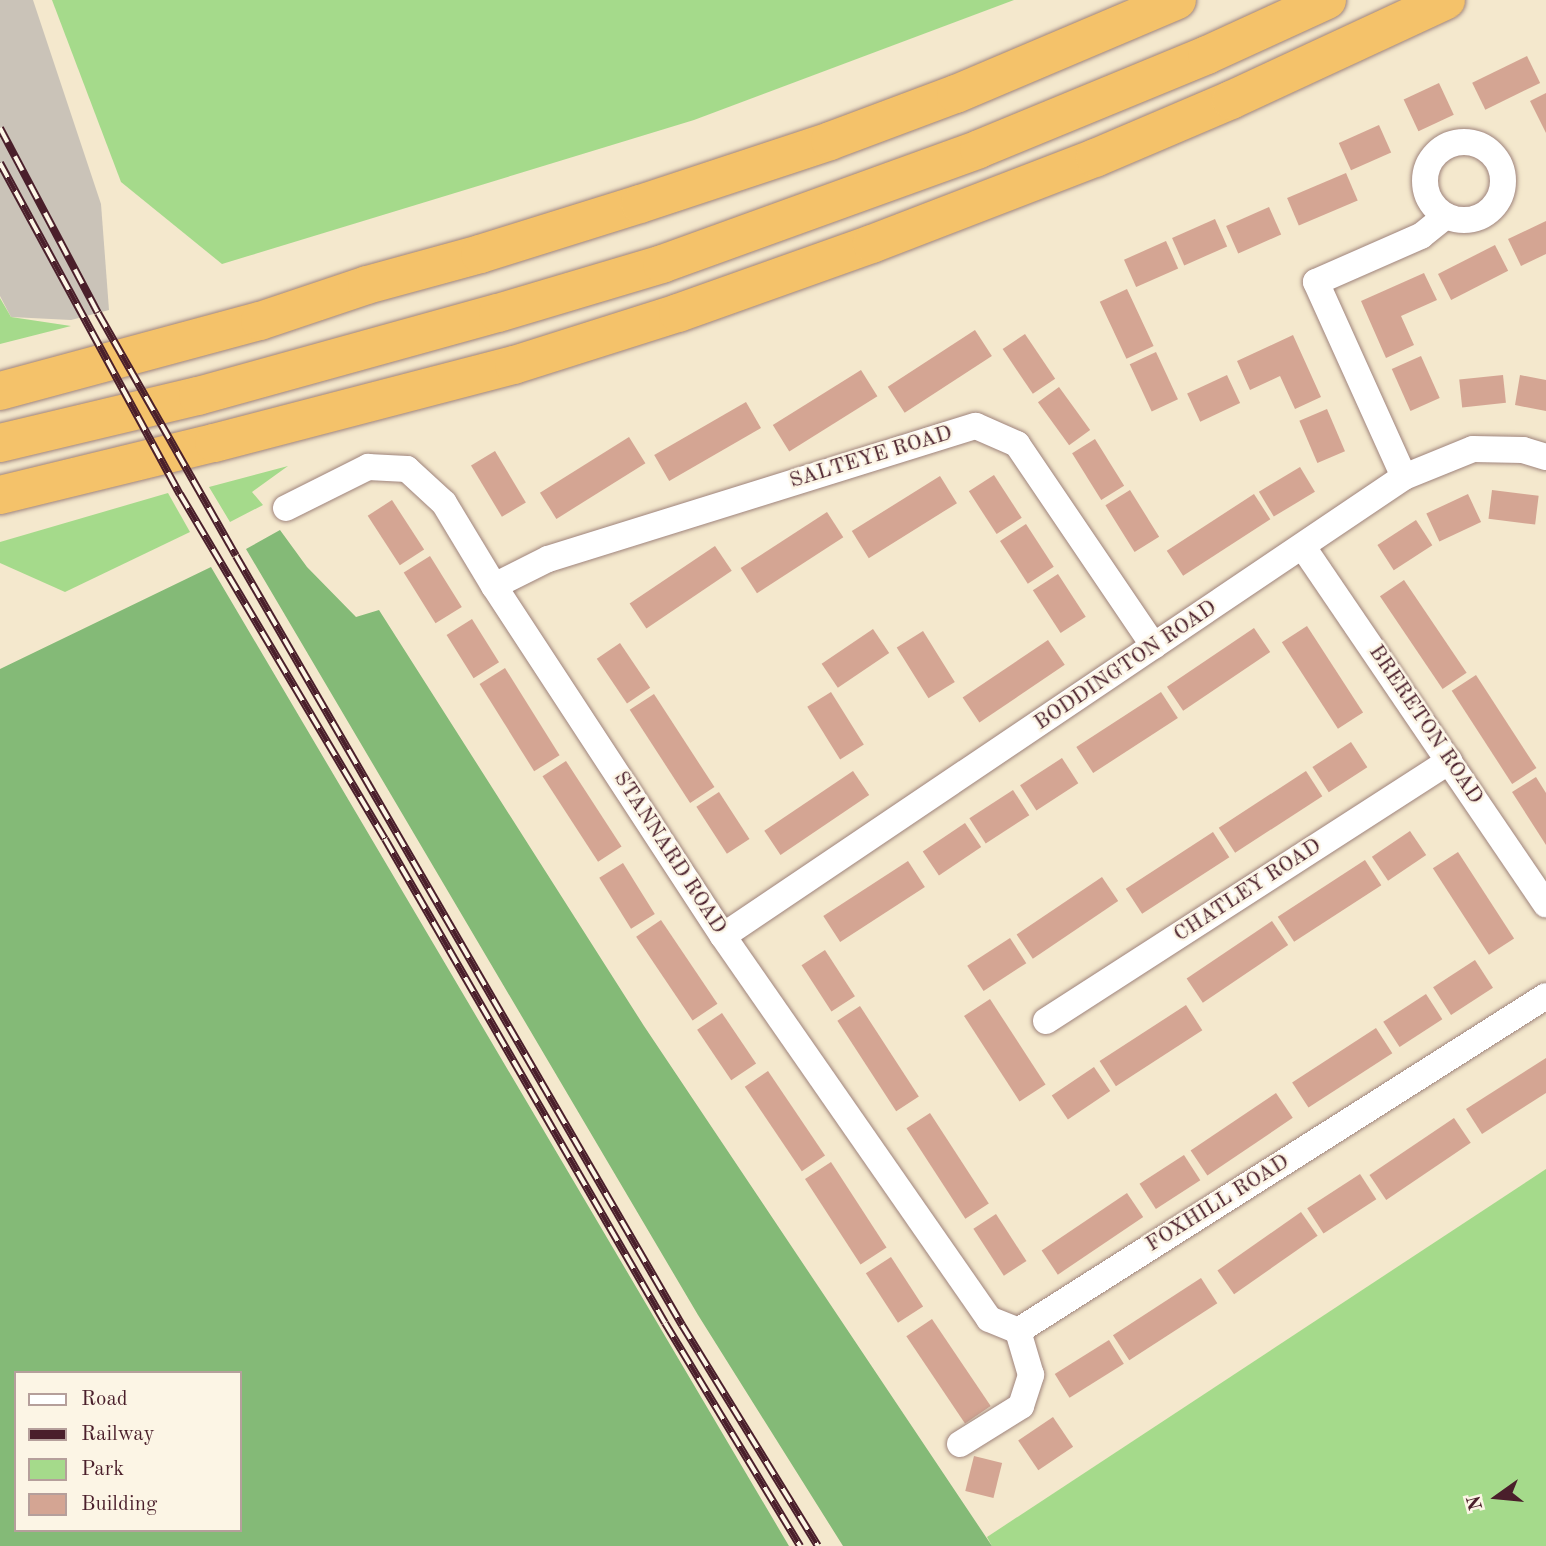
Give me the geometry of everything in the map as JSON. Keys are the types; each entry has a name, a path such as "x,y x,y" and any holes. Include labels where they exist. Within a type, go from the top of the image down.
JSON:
{"highway":[{"path":"0,391 260,321 366,285 480,254 830,141 956,94 1177,0"},
{"path":"0,443 211,392 498,313 662,264 979,149 1207,55 1326,0"},
{"path":"0,495 514,365 678,313 872,244 1095,158 1231,100 1446,0"},
{"path":"0,370 254,306 366,285"}],"street":[{"path":"1404,477 1316,282 1421,236 1446,216"},
{"name":"SALTEYE ROAD","path":"494,586 548,559 975,426 1017,444 1154,646"},
{"name":"BODDINGTON ROAD","path":"723,936 1404,477 1473,449 1523,450 1546,457"},
{"name":"STANNARD ROAD","path":"286,508 369,467 407,469 444,503 494,586 723,936 989,1319 1018,1331"},
{"name":"BRERETON ROAD","path":"1303,547 1546,904"},
{"name":"CHATLEY ROAD","path":"1046,1021 1450,761"},
{"name":"FOXHILL ROAD","path":"1018,1331 1546,996"},
{"path":"960,1444 1021,1406 1031,1375 1018,1331"}],"shaded area":[{"path":"0,0 33,0 101,204 109,310 71,320 11,317 0,296"}],"green space":[{"path":"52,0 1014,0 694,120 222,264 121,182"},
{"path":"0,298 11,317 71,326 0,344"},
{"path":"288,466 252,492 263,505 230,522 209,487"},
{"path":"168,493 190,532 65,592 0,563 0,542"},
{"path":"280,530 307,567 356,617 379,610 644,1026 992,1546 843,1546 698,1315 246,549"},
{"path":"211,567 789,1546 0,1546 0,669"},
{"path":"1546,1169 1546,1546 992,1546 987,1537"}],"building":[{"path":"1527,56 1540,83 1485,110 1472,83"},
{"path":"1439,83 1454,115 1418,131 1404,99"},
{"path":"1546,93 1546,133 1530,101"},
{"path":"1379,125 1391,152 1351,170 1339,143"},
{"path":"1346,173 1358,201 1299,226 1287,198"},
{"path":"1269,207 1281,234 1238,254 1226,226"},
{"path":"1215,219 1227,246 1184,266 1172,238"},
{"path":"1546,221 1546,254 1521,266 1508,239"},
{"path":"1166,241 1178,268 1136,287 1124,260"},
{"path":"1495,245 1508,271 1451,300 1438,274"},
{"path":"1424,273 1437,300 1401,316 1414,345 1386,358 1361,301"},
{"path":"1127,289 1154,346 1126,359 1100,302"},
{"path":"975,330 992,356 905,413 888,387"},
{"path":"1025,334 1055,379 1033,394 1003,349"},
{"path":"1293,335 1321,397 1295,409 1280,376 1250,390 1237,361"},
{"path":"1156,352 1178,399 1152,411 1130,364"},
{"path":"1421,356 1440,398 1410,411 1392,369"},
{"path":"861,370 877,396 789,451 773,425"},
{"path":"1227,375 1240,403 1200,422 1187,394"},
{"path":"1503,375 1506,403 1462,407 1459,380"},
{"path":"1520,375 1546,380 1546,411 1515,405"},
{"path":"1059,387 1090,430 1069,445 1038,402"},
{"path":"746,402 761,428 669,481 654,455"},
{"path":"1327,409 1345,451 1317,463 1299,421"},
{"path":"629,437 645,463 556,519 540,493"},
{"path":"1095,439 1124,486 1101,500 1072,453"},
{"path":"495,451 526,502 502,517 471,465"},
{"path":"1300,467 1315,492 1274,517 1259,492"},
{"path":"994,475 1022,518 997,534 969,491"},
{"path":"940,476 957,503 869,558 852,531"},
{"path":"1130,490 1159,537 1135,552 1105,505"},
{"path":"1492,490 1539,496 1535,525 1488,519"},
{"path":"1254,494 1270,519 1183,576 1167,551"},
{"path":"1468,494 1481,522 1439,542 1426,513"},
{"path":"392,500 424,549 400,565 368,516"},
{"path":"827,512 843,537 757,593 741,568"},
{"path":"1416,520 1432,545 1394,570 1377,545"},
{"path":"1026,524 1054,567 1028,584 1000,541"},
{"path":"715,546 732,571 646,628 630,604"},
{"path":"430,556 462,607 436,623 404,572"},
{"path":"1058,574 1086,617 1061,633 1033,590"},
{"path":"1404,580 1467,673 1443,689 1380,596"},
{"path":"472,619 499,662 474,678 447,635"},
{"path":"1307,626 1363,712 1338,729 1282,642"},
{"path":"1254,628 1270,652 1183,711 1167,687"},
{"path":"873,629 889,653 838,688 822,664"},
{"path":"923,631 955,682 929,698 897,647"},
{"path":"1048,640 1065,665 979,722 963,698"},
{"path":"620,643 650,688 627,703 597,659"},
{"path":"505,668 560,755 534,771 480,684"},
{"path":"1476,675 1536,768 1512,784 1452,691"},
{"path":"831,692 864,745 840,759 807,707"},
{"path":"1161,692 1178,718 1093,773 1076,747"},
{"path":"654,694 714,787 690,803 630,710"},
{"path":"1351,742 1367,767 1329,792 1312,767"},
{"path":"1062,758 1078,783 1036,810 1020,785"},
{"path":"566,761 622,847 598,862 543,776"},
{"path":"853,771 869,795 781,855 764,831"},
{"path":"1306,771 1322,796 1235,853 1219,828"},
{"path":"1536,777 1546,793 1546,845 1512,792"},
{"path":"1013,790 1029,815 986,843 969,818"},
{"path":"719,792 749,839 727,854 696,807"},
{"path":"965,823 981,847 939,876 923,852"},
{"path":"1410,831 1426,855 1388,881 1372,857"},
{"path":"1213,832 1229,857 1142,914 1126,889"},
{"path":"1458,852 1514,938 1489,955 1433,868"},
{"path":"1365,860 1381,885 1294,942 1278,917"},
{"path":"908,861 925,887 840,942 823,916"},
{"path":"623,863 655,914 631,929 599,878"},
{"path":"1102,877 1118,901 1033,959 1017,935"},
{"path":"661,920 717,1004 693,1021 636,937"},
{"path":"1272,921 1288,945 1203,1003 1187,979"},
{"path":"1010,938 1026,963 984,991 967,966"},
{"path":"825,950 855,996 831,1011 802,965"},
{"path":"1475,960 1493,988 1451,1015 1433,987"},
{"path":"1426,994 1442,1019 1400,1047 1383,1022"},
{"path":"990,999 1046,1085 1020,1101 964,1016"},
{"path":"1186,1005 1202,1030 1116,1086 1100,1061"},
{"path":"860,1006 919,1097 896,1111 837,1021"},
{"path":"722,1013 756,1064 731,1080 697,1030"},
{"path":"1376,1028 1392,1053 1308,1108 1292,1082"},
{"path":"1546,1058 1546,1093 1482,1134 1466,1109"},
{"path":"1094,1067 1110,1091 1068,1120 1052,1096"},
{"path":"768,1071 825,1156 802,1171 745,1087"},
{"path":"1276,1093 1293,1118 1207,1175 1191,1151"},
{"path":"930,1113 989,1204 965,1219 907,1128"},
{"path":"1454,1118 1471,1143 1386,1200 1369,1175"},
{"path":"1184,1155 1200,1180 1156,1209 1140,1184"},
{"path":"831,1162 887,1248 861,1264 805,1179"},
{"path":"1360,1174 1376,1199 1324,1233 1307,1208"},
{"path":"1127,1193 1143,1217 1058,1275 1042,1251"},
{"path":"1301,1212 1318,1236 1234,1294 1217,1271"},
{"path":"996,1214 1026,1261 1004,1276 973,1229"},
{"path":"891,1257 923,1306 898,1323 866,1273"},
{"path":"1201,1278 1217,1303 1129,1360 1113,1335"},
{"path":"932,1319 991,1406 965,1423 906,1336"},
{"path":"1109,1340 1124,1364 1070,1398 1055,1374"},
{"path":"1053,1417 1073,1447 1038,1470 1018,1440"},
{"path":"974,1456 1002,1463 993,1498 965,1491"}],"railway":[{"path":"0,128 98,313 236,556 682,1325 818,1546"},
{"path":"0,163 180,494 385,839 665,1323 800,1546"}]}
